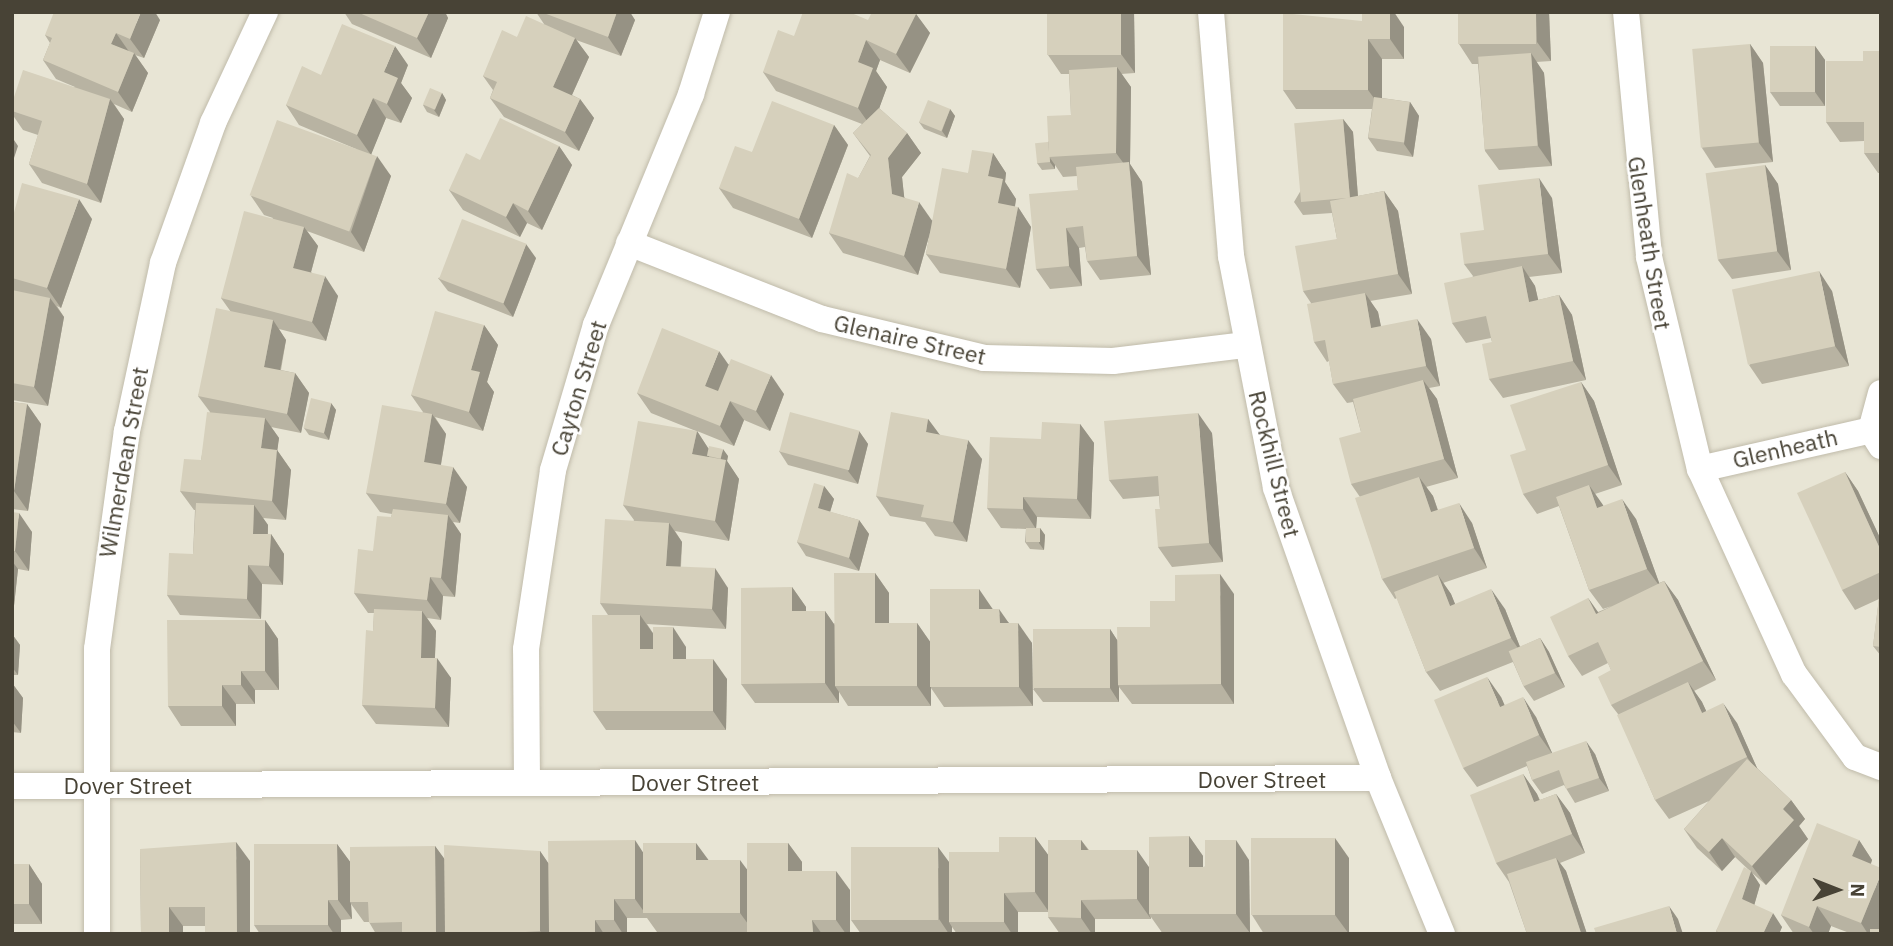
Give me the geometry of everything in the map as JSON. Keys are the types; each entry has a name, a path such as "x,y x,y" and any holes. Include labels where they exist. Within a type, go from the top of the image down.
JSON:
{"street":[{"name":"Wilmerdean Street","path":"97,934 95,785 105,559 147,329 163,263 209,135 265,12"},
{"name":"Cayton Street","path":"527,783 526,649 535,561 570,410 629,243 691,94 717,12"},
{"name":"Rockhill Street","path":"1211,12 1218,137 1246,345 1276,488 1378,778 1442,934"},
{"name":"Glenheath Street","path":"1626,12 1649,257 1700,469"},
{"name":"Glenaire Street","path":"629,243 822,319 984,358 1113,361 1246,345"},
{"name":"Glenheath","path":"1700,469 1876,438 1881,393"},
{"path":"1700,469 1794,674 1856,757 1881,767"},
{"name":"Dover Street","path":"12,786 1378,778"}],"shaded area":[{"path":"12,12 1881,12 1881,934 12,934"}],"building":[{"path":"54,12 141,12 130,39 116,33 111,44 134,53 118,92 43,60 52,38 45,35"},
{"path":"357,12 429,12 417,38"},
{"path":"541,12 617,12 608,37"},
{"path":"803,12 849,12 868,20 872,12 916,14 896,54 866,40 858,62 873,68 858,108 763,72 778,30 794,36"},
{"path":"1047,12 1121,12 1121,55 1047,55"},
{"path":"1362,12 1390,12 1390,39 1368,39 1368,90 1283,90 1283,13 1362,21"},
{"path":"1458,12 1536,12 1536,44 1458,44"},
{"path":"526,16 575,38 553,87 580,99 565,132 490,98 497,82 483,76 502,30 517,37"},
{"path":"342,24 395,46 384,72 398,78 387,104 373,98 357,135 286,105 302,66 321,75"},
{"path":"1750,44 1759,143 1701,148 1692,49"},
{"path":"1770,46 1815,46 1815,92 1770,92"},
{"path":"1863,51 1881,51 1881,153 1864,153 1864,122 1826,122 1826,61 1863,61"},
{"path":"1531,53 1537,146 1485,149 1478,57"},
{"path":"1117,67 1116,153 1049,157 1047,116 1071,115 1069,70"},
{"path":"23,70 110,99 87,184 29,164 42,121 12,111"},
{"path":"430,88 442,93 435,110 423,105"},
{"path":"1374,97 1410,102 1404,143 1368,138"},
{"path":"928,100 950,109 941,131 919,122"},
{"path":"772,101 834,125 799,219 719,188 735,146 752,152"},
{"path":"879,108 907,133 888,158 892,194 919,202 904,256 829,233 847,173 858,178 871,155 853,133"},
{"path":"500,118 559,146 528,211 513,203 506,217 449,190 466,153 480,160"},
{"path":"1343,119 1350,198 1301,202 1294,123"},
{"path":"277,120 377,156 349,231 250,195"},
{"path":"1048,142 1050,162 1037,163 1035,143"},
{"path":"972,150 993,153 988,176 1003,179 998,203 1018,207 1006,269 926,254 942,168 968,173"},
{"path":"1129,162 1137,256 1087,261 1083,226 1066,228 1069,266 1036,269 1029,194 1078,190 1076,167"},
{"path":"1765,165 1777,251 1718,260 1706,173"},
{"path":"1539,178 1548,254 1464,264 1460,233 1484,230 1478,185"},
{"path":"22,183 79,199 47,288 12,278 12,220"},
{"path":"1384,191 1398,274 1303,291 1295,246 1337,239 1330,201"},
{"path":"244,211 304,227 293,268 325,276 312,322 221,298"},
{"path":"462,219 526,244 503,303 439,279"},
{"path":"1522,266 1529,302 1559,295 1573,361 1489,379 1482,344 1492,342 1486,316 1452,323 1444,283"},
{"path":"1819,271 1835,346 1748,365 1732,290"},
{"path":"12,290 50,298 34,387 12,383"},
{"path":"1365,293 1371,328 1417,319 1426,366 1333,384 1325,340 1314,342 1307,304"},
{"path":"216,308 273,320 264,367 295,373 287,414 198,396"},
{"path":"435,311 484,325 471,370 480,372 469,412 411,395"},
{"path":"662,328 719,351 705,386 718,391 731,359 771,375 756,411 730,401 720,426 637,393"},
{"path":"1423,380 1444,459 1351,484 1339,438 1361,432 1353,399"},
{"path":"1581,382 1608,465 1523,494 1510,455 1526,450 1510,405"},
{"path":"311,398 331,403 324,433 304,428"},
{"path":"12,402 27,404 14,491 12,491"},
{"path":"382,405 432,414 424,462 453,467 446,504 366,493"},
{"path":"207,412 265,418 261,448 277,450 272,501 180,491 184,459 201,460"},
{"path":"790,412 860,431 849,470 779,452"},
{"path":"891,412 928,419 926,432 968,440 953,522 921,517 924,505 876,496"},
{"path":"1198,413 1209,543 1158,547 1155,509 1160,509 1158,476 1109,480 1104,421"},
{"path":"638,421 697,431 692,454 726,460 715,521 623,505"},
{"path":"1042,422 1080,424 1077,499 1023,497 1023,509 987,508 990,437 1041,439"},
{"path":"709,446 723,449 721,459 707,456"},
{"path":"1845,472 1881,551 1881,572 1842,590 1797,493"},
{"path":"1419,477 1431,512 1459,503 1474,548 1382,579 1355,498"},
{"path":"814,483 824,486 818,508 859,520 849,558 797,542"},
{"path":"1589,485 1597,508 1622,499 1647,569 1589,590 1556,497"},
{"path":"196,503 254,505 253,534 271,534 269,566 248,565 247,599 167,595 169,553 193,554"},
{"path":"393,509 448,515 441,578 430,577 427,600 354,593 358,549 373,551 377,516 391,517"},
{"path":"12,512 19,513 15,551 12,551"},
{"path":"605,519 669,523 666,566 715,568 712,609 600,603"},
{"path":"1026,528 1040,528 1040,542 1026,542"},
{"path":"834,573 875,573 875,623 917,623 917,686 835,686"},
{"path":"1220,574 1221,684 1118,685 1117,627 1150,627 1150,601 1175,601 1175,575"},
{"path":"1438,575 1450,606 1491,589 1511,638 1426,672 1394,592"},
{"path":"1664,581 1703,661 1611,705 1598,677 1611,670 1598,642 1568,656 1550,617 1588,598 1596,614"},
{"path":"792,587 792,611 825,611 825,683 741,684 741,588"},
{"path":"930,589 979,589 979,609 999,609 1000,623 1018,623 1019,687 930,687"},
{"path":"1881,589 1881,647 1873,646"},
{"path":"374,609 422,611 421,658 437,658 435,708 362,705 366,630 373,631"},
{"path":"592,615 640,615 640,649 653,649 653,627 673,627 673,659 713,659 713,711 593,711"},
{"path":"167,620 265,620 265,671 241,671 241,685 222,685 222,706 168,706"},
{"path":"1033,629 1110,629 1110,688 1033,688"},
{"path":"1540,638 1555,673 1524,686 1509,651"},
{"path":"1487,677 1500,707 1523,697 1539,735 1463,768 1434,700"},
{"path":"1688,682 1702,713 1723,703 1747,757 1655,800 1617,715"},
{"path":"1586,741 1599,778 1566,789 1559,770 1532,780 1526,762"},
{"path":"1747,759 1791,800 1783,809 1794,820 1752,866 1722,838 1709,852 1684,829"},
{"path":"1523,774 1534,802 1556,794 1572,834 1496,863 1470,795"},
{"path":"1817,823 1859,840 1852,856 1881,868 1861,923 1817,906 1809,927 1781,915"},
{"path":"1189,836 1189,867 1205,867 1205,840 1236,840 1236,914 1149,914 1149,837"},
{"path":"999,837 1035,837 1035,892 1004,893 1004,922 949,922 949,852 999,852"},
{"path":"1251,838 1335,838 1335,915 1251,915"},
{"path":"635,840 635,899 614,899 614,920 595,920 595,933 549,933 548,841"},
{"path":"1048,840 1081,840 1081,850 1137,850 1137,899 1081,900 1081,918 1048,917"},
{"path":"236,842 237,934 205,934 205,907 169,907 169,934 141,934 140,849"},
{"path":"643,843 696,843 696,860 740,860 740,913 643,913"},
{"path":"747,843 788,843 788,871 836,871 836,920 812,920 813,932 747,932"},
{"path":"254,844 337,844 338,900 328,900 328,925 254,925"},
{"path":"444,845 540,851 540,931 445,934"},
{"path":"435,846 436,934 402,934 402,922 369,923 368,902 350,902 350,847"},
{"path":"851,847 938,847 938,920 851,920"},
{"path":"1556,858 1581,933 1527,934 1507,874"},
{"path":"12,864 29,864 29,904 12,904"},
{"path":"1744,867 1751,871 1742,899 1773,913 1763,934 1722,934 1716,931"},
{"path":"1669,906 1677,934 1596,934 1594,928"},
{"path":"1870,929 1881,929 1881,934 1870,934"}]}
